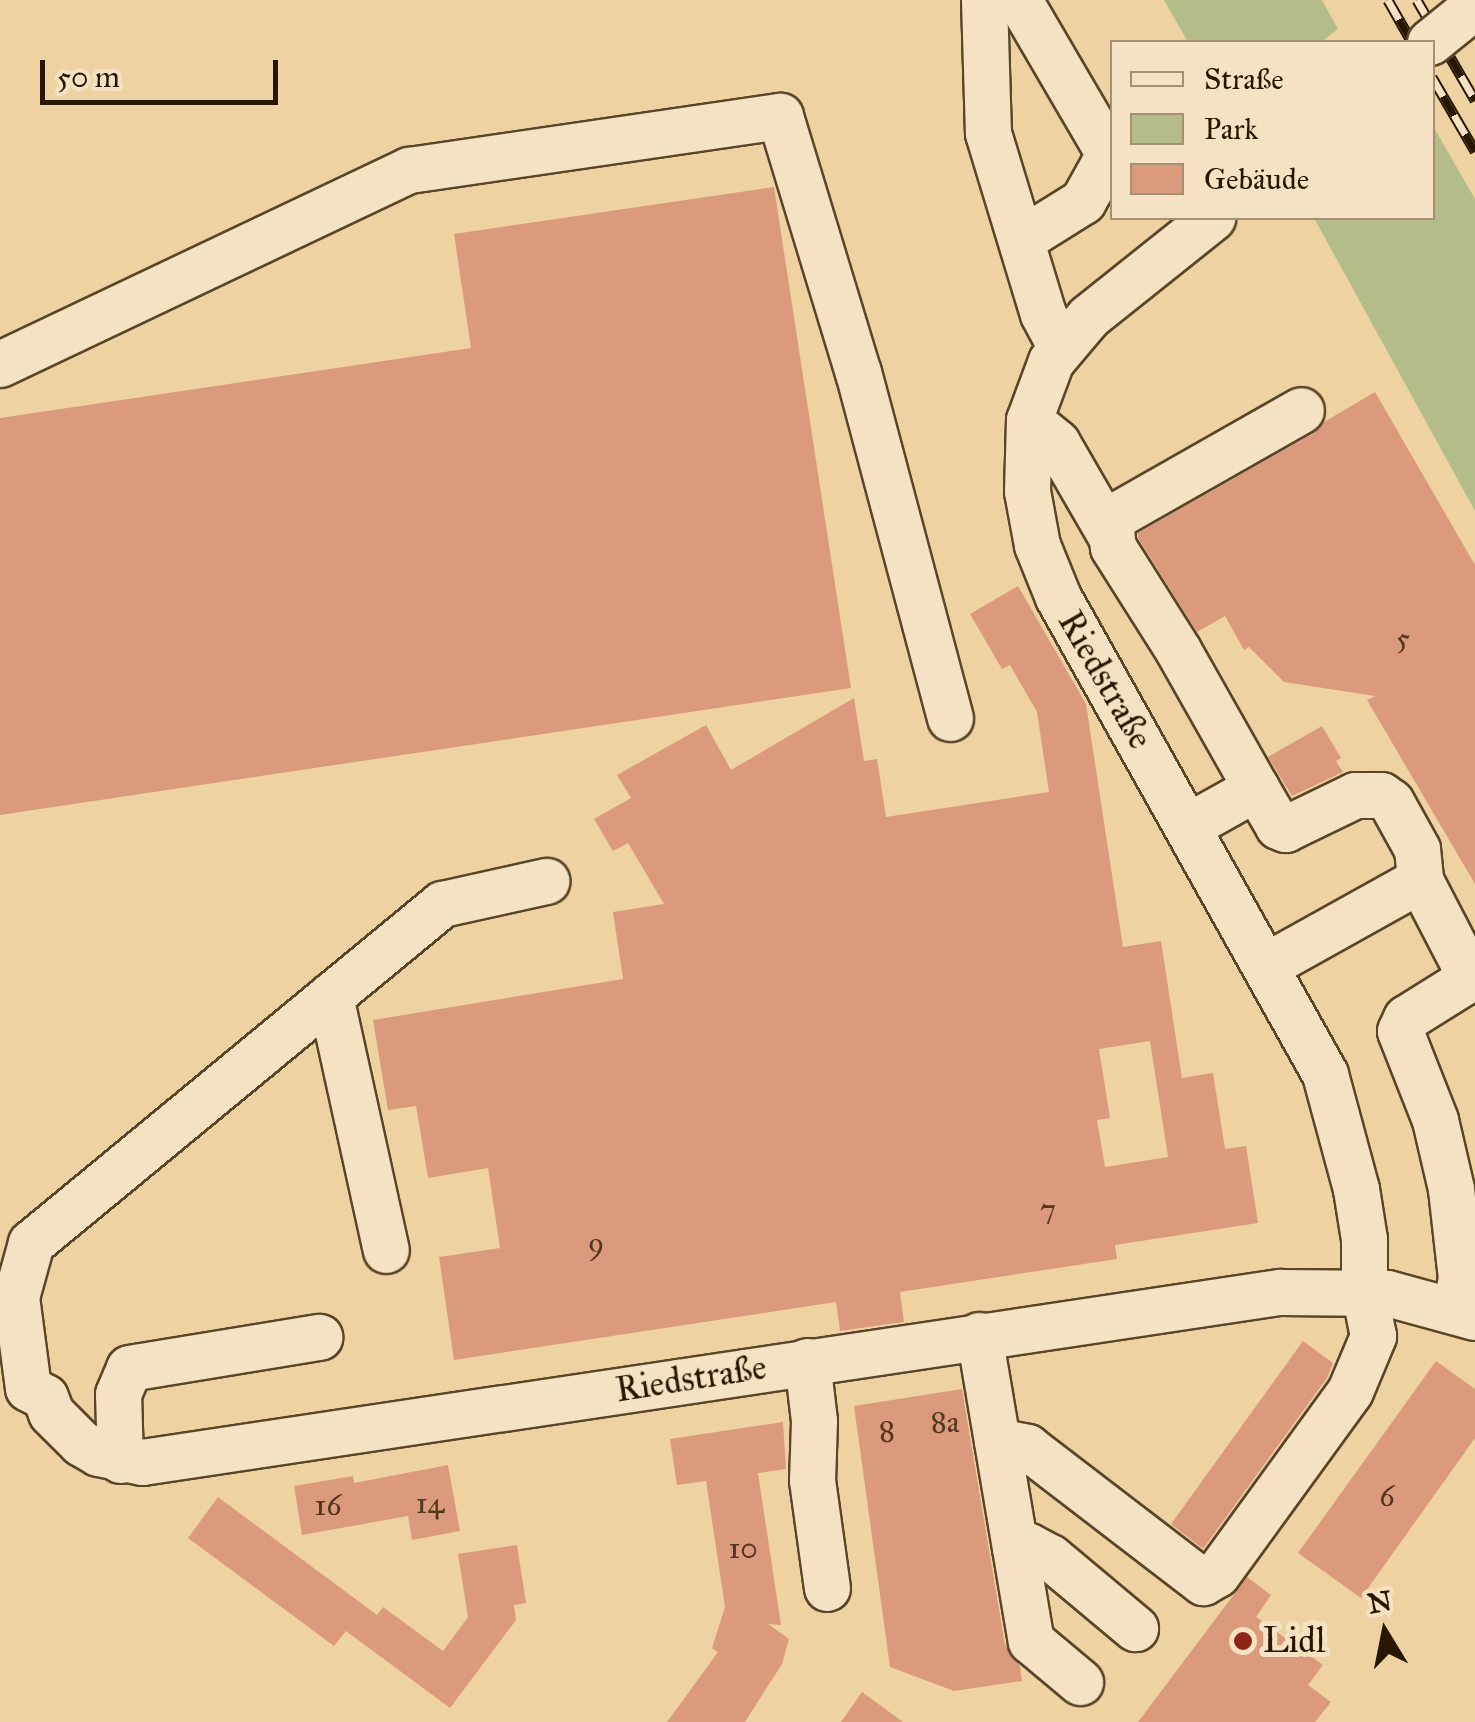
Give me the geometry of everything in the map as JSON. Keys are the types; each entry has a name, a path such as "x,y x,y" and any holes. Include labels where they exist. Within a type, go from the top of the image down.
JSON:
{"street":[{"path":"984,0 988,133 1047,326 1043,384 1058,443 1109,533 1113,547 1178,650 1278,826 1285,828 1355,795 1381,795 1391,802 1417,849 1420,880 1464,965 1462,984 1406,1018 1400,1031 1435,1120 1451,1188 1465,1313"},
{"path":"1018,0 1109,154 1083,200 1022,238"},
{"path":"1433,40 1471,10"},
{"path":"0,364 409,170 780,116 858,372 950,718"},
{"path":"1043,384 1100,307 1209,220"},
{"name":"Riedstraße","path":"1043,384 1028,490 1043,564 1325,1074 1343,1130 1364,1239 1364,1291"},
{"path":"1109,533 1112,519 1120,513 1301,410"},
{"path":"1188,826 1256,788"},
{"path":"1267,966 1420,880"},
{"path":"19,1245 442,904 546,881"},
{"path":"330,996 386,1250"},
{"name":"Riedstraße","path":"19,1245 41,1292 55,1380 45,1398 51,1413 80,1443 120,1460 165,1460 1280,1292 1364,1291 1408,1296 1465,1313"},
{"path":"997,1441 1028,1447 1196,1580 1211,1580 1350,1391 1373,1336 1364,1291"},
{"path":"979,1336 1030,1641 1080,1682"},
{"path":"120,1460 118,1394 129,1368 319,1337"},
{"path":"806,1361 814,1421 812,1480 827,1588"},
{"path":"1015,1548 1029,1546 1050,1557 1135,1628"}],"green space":[{"path":"1164,0 1322,0 1338,29 1324,40 1187,40"},
{"path":"1435,129 1475,199 1475,511 1315,220 1435,220"}],"building":[{"path":"774,187 851,688 0,815 0,418 471,348 454,234"},
{"path":"1375,392 1475,565 1475,884 1367,700 1375,696 1284,682 1249,647 1244,650 1225,616 1197,632 1138,538 1138,533 1314,433 1324,422"},
{"path":"1018,586 1086,704 1123,947 1161,941 1182,1078 1213,1073 1225,1149 1246,1146 1258,1223 1115,1245 1117,1259 900,1292 904,1322 840,1331 836,1302 454,1360 439,1257 500,1248 488,1168 428,1178 416,1106 388,1110 373,1020 623,979 613,912 664,904 628,843 613,851 594,819 631,798 617,775 706,725 731,770 854,698 864,761 877,759 886,817 1049,792 1037,712 1010,665 1002,669 970,614","holes":["1150,1041 1168,1157 1105,1167 1097,1120 1110,1118 1099,1049"]},
{"path":"1322,726 1341,758 1336,761 1343,772 1292,796 1268,757"},
{"path":"1303,1341 1333,1363 1327,1378 1203,1549 1171,1524"},
{"path":"1436,1361 1475,1389 1475,1438 1361,1598 1298,1553"},
{"path":"962,1389 1005,1645 1020,1666 1022,1681 954,1691 890,1667 854,1406"},
{"path":"783,1422 786,1469 758,1473 781,1625 768,1624 789,1639 782,1664 745,1722 667,1722 718,1652 712,1648 725,1607 706,1481 677,1485 670,1439"},
{"path":"448,1465 460,1531 412,1540 408,1516 302,1535 294,1486 353,1476 354,1483"},
{"path":"218,1497 377,1615 383,1607 443,1651 468,1617 458,1554 517,1545 526,1603 514,1605 516,1620 450,1708 346,1631 334,1646 188,1538"},
{"name":"Lidl","path":"1247,1577 1271,1595 1256,1617 1323,1665 1308,1685 1331,1702 1315,1722 1138,1722"},
{"path":"862,1692 903,1722 841,1722"}],"railway":[{"path":"1388,0 1411,40"},
{"path":"1417,0 1475,100"},
{"path":"1435,82 1475,151"}],"place":[{"name":"Lidl","path":"1243,1641"}]}
